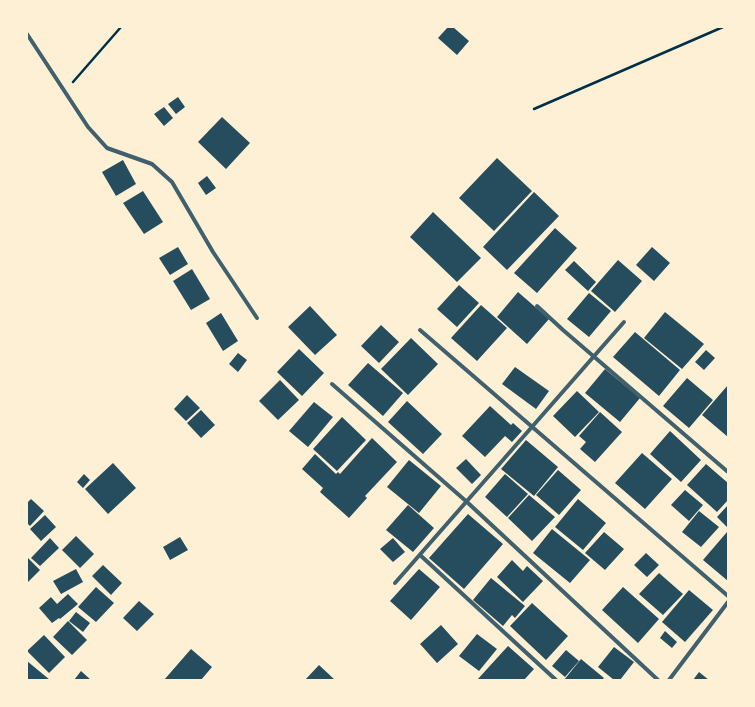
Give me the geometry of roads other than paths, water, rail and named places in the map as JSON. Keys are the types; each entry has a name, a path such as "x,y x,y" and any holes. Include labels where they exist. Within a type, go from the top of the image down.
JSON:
{"street":[{"path":"27,34 88,127 107,148 152,164 172,182 213,252 257,318"},
{"path":"537,306 728,472"},
{"path":"395,583 624,322"},
{"path":"420,330 728,596"},
{"path":"332,384 467,502 658,680"},
{"path":"420,555 556,680"},
{"path":"669,680 728,602"}]}
